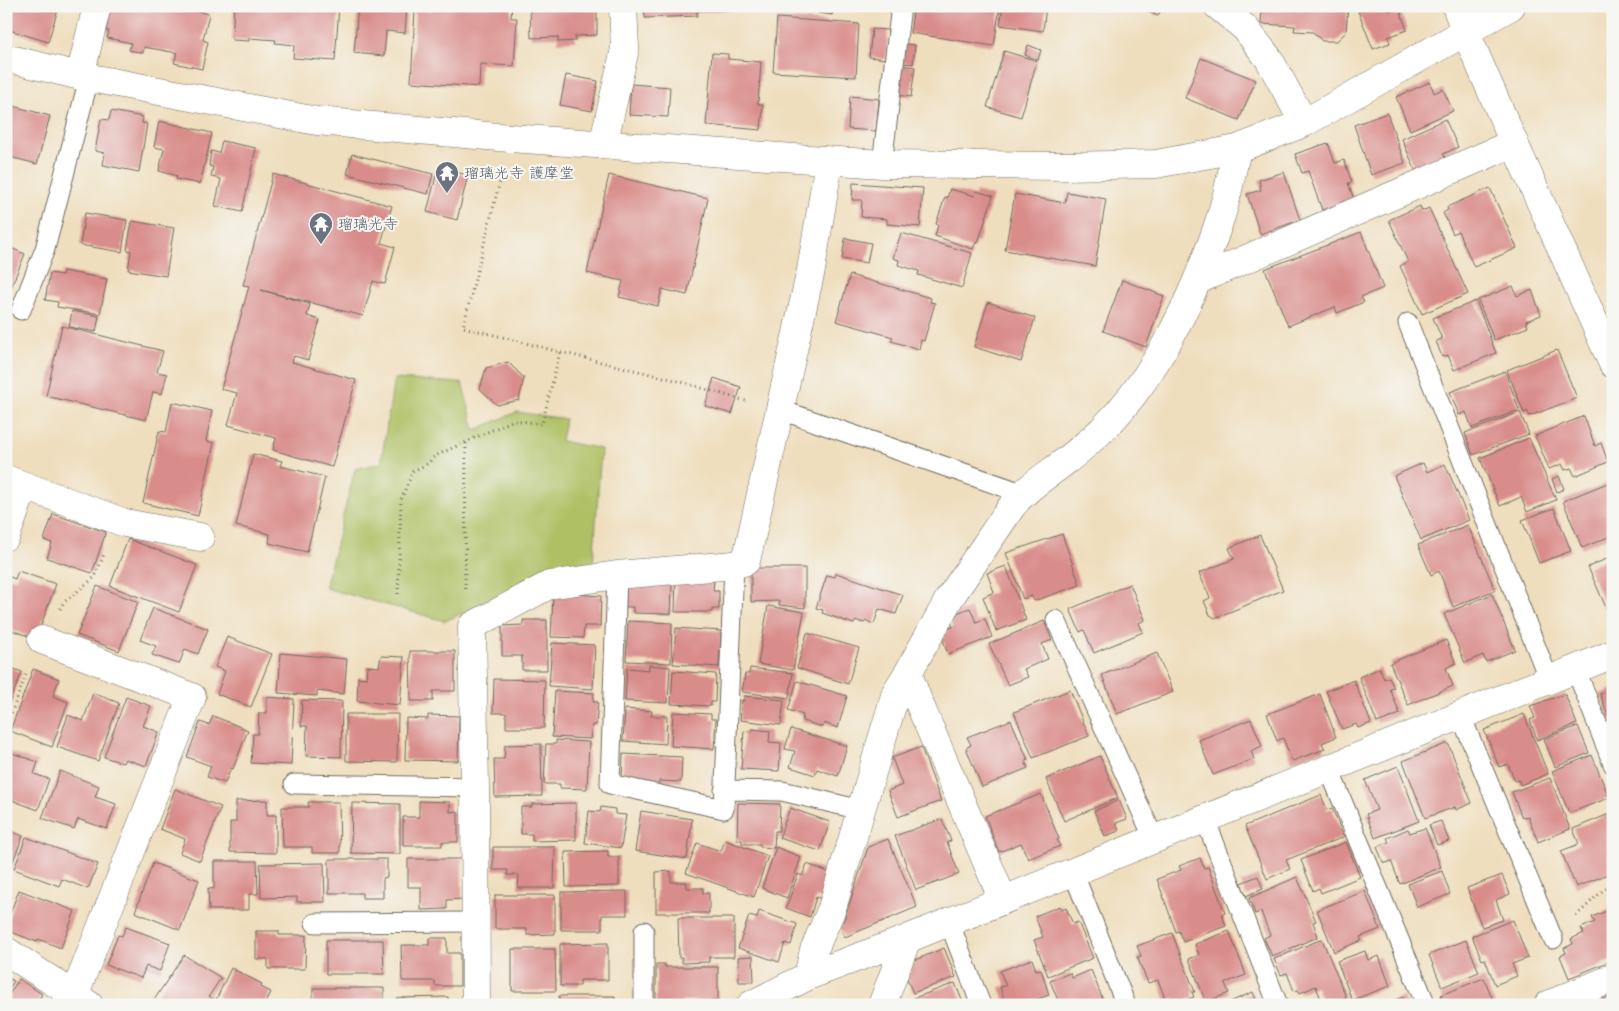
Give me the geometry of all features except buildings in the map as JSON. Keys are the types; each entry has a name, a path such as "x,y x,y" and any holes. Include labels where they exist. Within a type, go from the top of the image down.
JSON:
{"street":[{"path":"84,77 96,6"},
{"path":"603,145 625,49 623,6"},
{"path":"1218,6 1245,28 1269,59 1304,124"},
{"path":"1456,6 1514,143 1613,364"},
{"path":"6,58 84,77 317,121 510,138 829,162 1066,166 1156,164 1237,149 1304,124 1511,6"},
{"path":"1198,280 1514,143"},
{"path":"808,976 814,950 832,908 896,692 908,674 949,599 1022,493 1070,458 1102,429 1131,398 1166,344 1198,280 1222,214 1237,149"},
{"path":"476,1005 472,626 549,585 617,575 734,565 746,561 811,270 829,162"},
{"path":"6,536 15,482 125,523 200,537"},
{"path":"6,951 81,1000 192,697 42,640"},
{"path":"751,1005 808,976 907,939 1613,654"},
{"path":"908,674 1003,900"},
{"path":"882,1005 907,939"},
{"path":"1548,1005 1613,978"}],"lane":[{"path":"882,164 901,6"},
{"path":"21,310 45,250 84,77"},
{"path":"1408,323 1549,680"},
{"path":"781,410 1022,493"},
{"path":"617,575 610,784 724,809 734,565"},
{"path":"1056,620 1154,839"},
{"path":"1576,670 1613,764"},
{"path":"1461,716 1554,939"},
{"path":"1328,769 1426,1005"},
{"path":"294,784 475,788"},
{"path":"724,790 782,791 861,810"},
{"path":"1205,819 1278,1005"},
{"path":"1073,872 1126,1005"},
{"path":"315,923 476,922"},
{"path":"949,922 981,1005"},
{"path":"644,931 644,1005"}],"path":[{"path":"510,138 463,327 671,378 781,410"},
{"path":"398,594 401,500 413,472 427,464 435,456 514,420 542,424 560,352"},
{"path":"465,589 466,442"}],"green space":[{"path":"394,379 462,383 475,430 517,412 565,419 561,441 601,449 593,567 543,577 445,621 325,588 355,469 381,463"}],"place":[{"name":"瑠璃光寺 護摩堂","path":"447,194"},
{"name":"瑠璃光寺","path":"321,245"}]}
